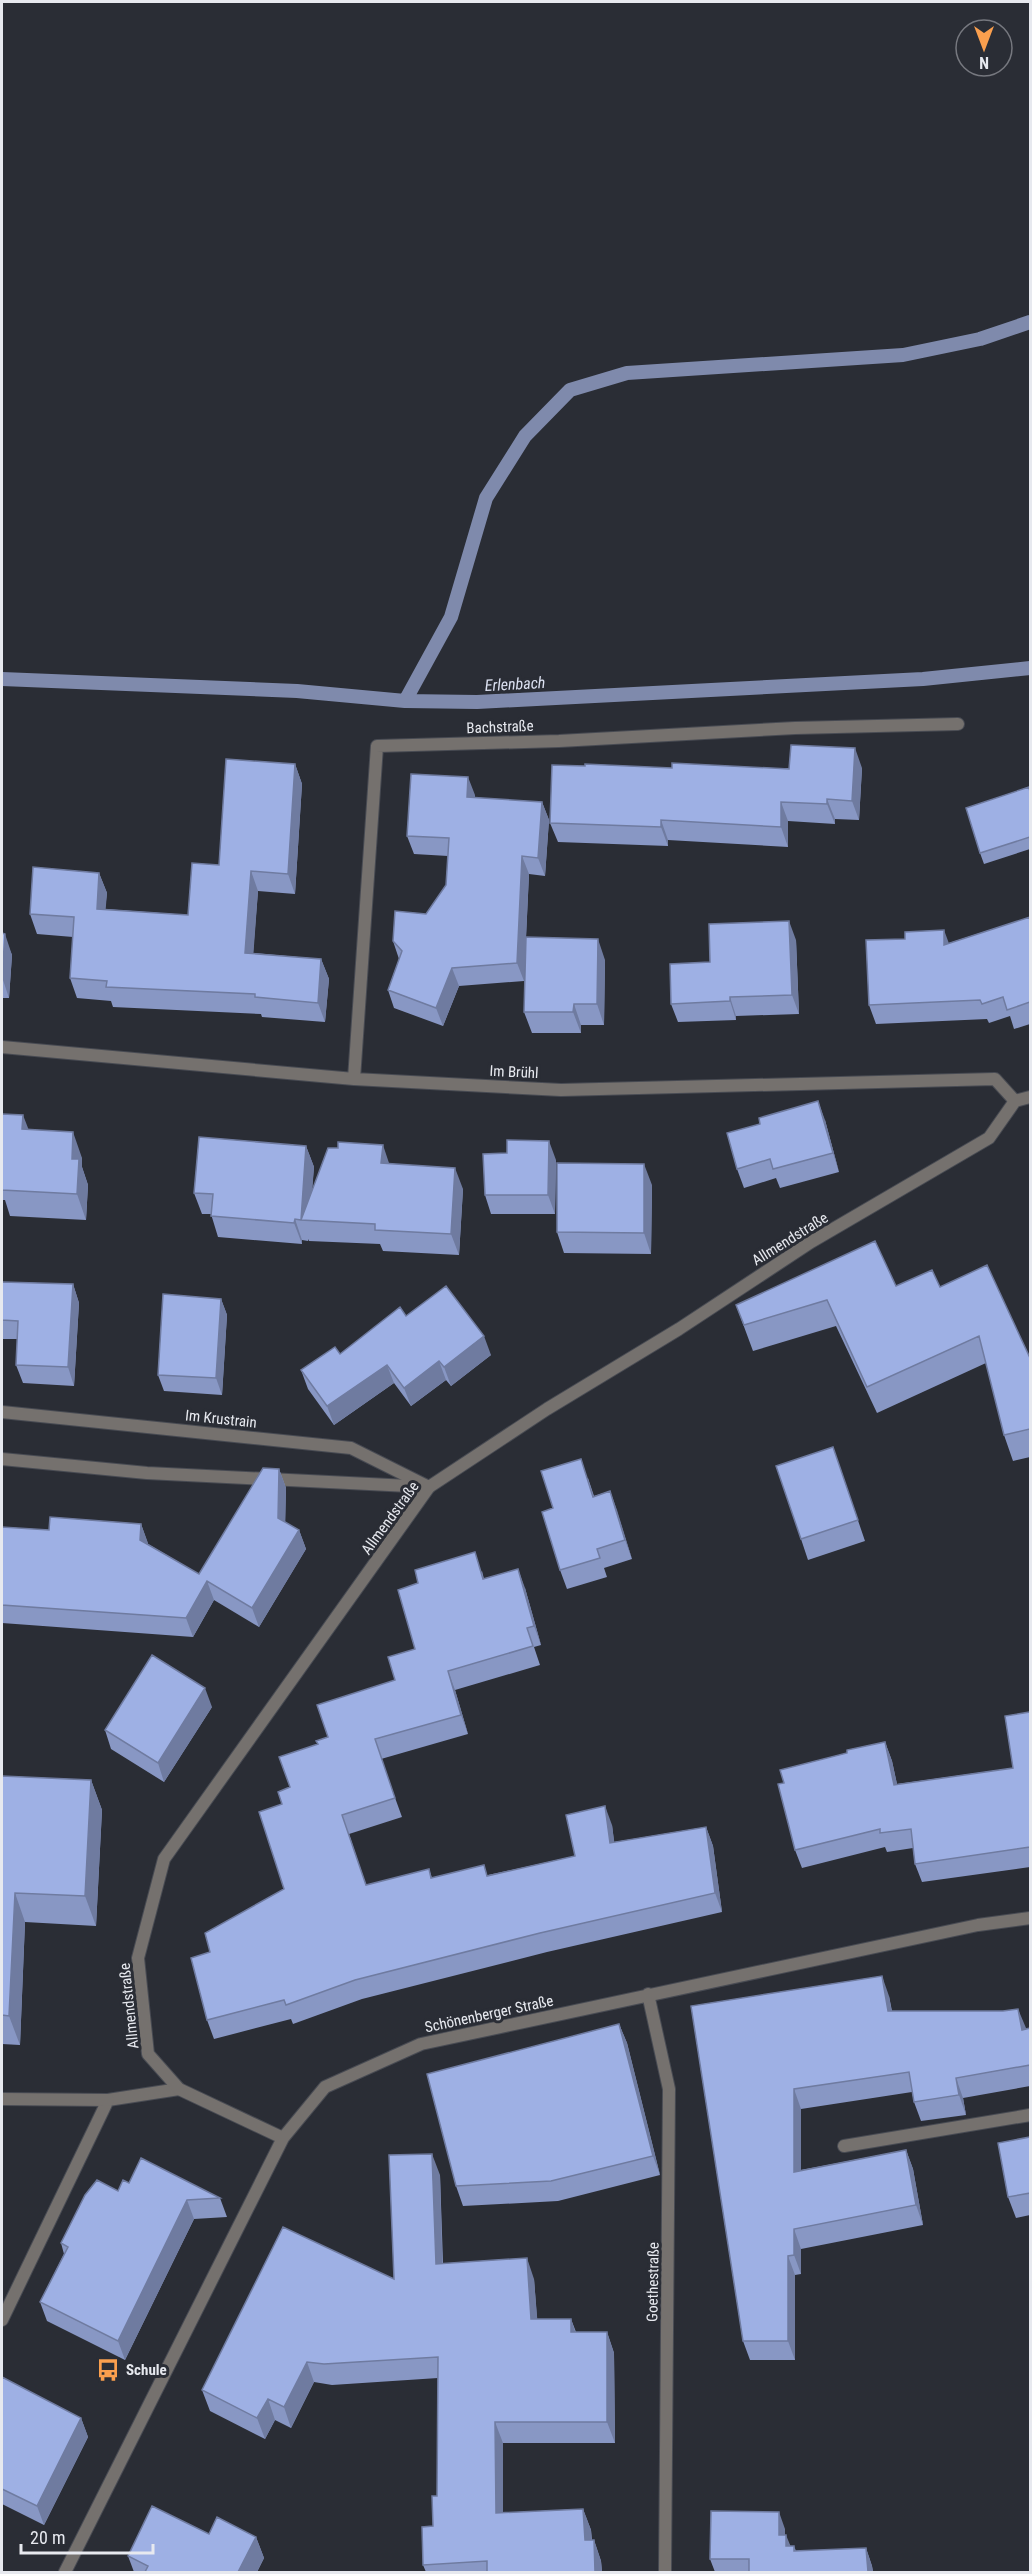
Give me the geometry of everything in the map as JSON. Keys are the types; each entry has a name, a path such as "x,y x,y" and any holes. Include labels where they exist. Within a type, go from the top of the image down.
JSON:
{"street":[{"name":"Bachstraße","path":"354,1079 377,746 560,741 795,728 958,724"},
{"name":"Im Brühl","path":"2,1047 354,1079 561,1090 995,1078 1015,1101"},
{"path":"1015,1101 1030,1097"},
{"name":"Allmendstraße","path":"283,2138 179,2089 148,2054 138,1958 164,1859 429,1487 547,1409 679,1329 811,1242 989,1138 1015,1101"},
{"name":"Im Krustrain","path":"2,1412 351,1448 429,1487"},
{"path":"2,1460 147,1473 429,1487"},
{"name":"Schönenberger Straße","path":"65,2572 283,2138 325,2087 421,2044 978,1925 1030,1918"},
{"name":"Goethestraße","path":"648,1994 669,2089 665,2572"},
{"path":"2,2099 108,2100 179,2089"},
{"path":"2,2320 108,2100"},
{"path":"844,2146 1030,2115"}],"building":[{"path":"791,745 855,748 852,801 827,799 827,804 781,802 781,827 661,820 661,827 550,823 552,765 585,766 585,764 672,768 672,763 789,769"},
{"path":"226,759 295,764 288,874 251,871 245,953 321,959 318,1003 255,997 255,994 106,987 107,981 70,978 74,917 30,914 33,867 99,873 97,909 188,915 192,863 219,865"},
{"path":"411,774 468,777 467,797 542,802 538,858 522,856 517,963 452,968 436,1008 388,990 402,951 393,941 395,911 426,914 446,885 449,838 407,836"},
{"path":"1029,787 1030,837 980,853 966,808"},
{"path":"1030,917 1030,1002 1007,1010 1003,997 982,1004 980,1000 869,1005 866,940 905,939 905,932 944,930 944,945"},
{"path":"789,921 792,995 730,997 730,1001 671,1004 670,964 710,962 709,924"},
{"path":"2,933 5,934 2,977"},
{"path":"526,937 598,939 597,1004 574,1004 573,1012 524,1012"},
{"path":"818,1101 833,1153 773,1169 770,1159 737,1169 727,1133 760,1124 759,1118"},
{"path":"2,1114 23,1115 22,1129 73,1132 72,1159 79,1159 77,1194 2,1190"},
{"path":"199,1137 306,1146 301,1220 295,1219 294,1223 211,1216 213,1194 194,1193"},
{"path":"507,1140 549,1141 548,1195 485,1195 483,1154 507,1153"},
{"path":"338,1142 383,1145 381,1163 455,1168 451,1234 375,1230 375,1224 301,1220 328,1148 338,1148"},
{"path":"557,1163 644,1164 644,1233 557,1232"},
{"path":"875,1241 896,1286 932,1270 940,1287 987,1265 1030,1358 1030,1429 1004,1435 979,1336 867,1387 827,1300 744,1325 736,1305"},
{"path":"2,1282 73,1284 68,1367 16,1365 18,1321 2,1320"},
{"path":"446,1286 484,1336 444,1367 439,1361 404,1388 387,1365 327,1406 301,1370 335,1347 340,1354 400,1307 406,1316"},
{"path":"163,1294 221,1299 216,1378 158,1375"},
{"path":"833,1447 858,1520 801,1539 776,1466"},
{"path":"581,1459 593,1497 610,1491 625,1540 597,1549 600,1558 560,1570 542,1512 553,1508 541,1471"},
{"path":"263,1468 279,1469 278,1518 299,1530 252,1608 207,1581 186,1618 2,1605 2,1527 49,1530 50,1517 141,1524 140,1540 199,1574"},
{"path":"475,1552 483,1579 518,1569 534,1626 527,1628 533,1646 448,1671 461,1715 375,1739 395,1798 342,1815 366,1885 429,1869 431,1878 484,1865 487,1876 575,1856 566,1815 605,1806 610,1843 706,1827 715,1893 540,1933 355,1980 286,2005 284,2000 207,2020 191,1958 210,1952 205,1933 284,1889 259,1812 282,1804 278,1792 290,1787 279,1757 318,1744 316,1741 328,1737 317,1705 395,1680 388,1657 415,1649 398,1590 418,1583 415,1570"},
{"path":"152,1655 205,1688 158,1763 105,1730"},
{"path":"1030,1712 1030,1847 915,1864 911,1829 880,1833 880,1829 795,1850 778,1784 784,1783 780,1770 847,1753 847,1750 885,1742 894,1785 1013,1768 1005,1716"},
{"path":"2,1776 91,1780 85,1896 15,1893 9,2016 2,2015"},
{"path":"882,1976 888,2011 1018,2009 1022,2030 1030,2028 1030,2065 956,2078 959,2095 914,2102 909,2072 794,2089 794,2172 906,2150 916,2205 794,2229 794,2255 788,2256 788,2341 743,2341 691,2006"},
{"path":"619,2024 653,2156 551,2181 456,2186 427,2074"},
{"path":"1030,2137 1030,2193 1008,2197 998,2143"},
{"path":"432,2154 436,2264 527,2258 531,2319 571,2319 571,2332 607,2332 607,2422 495,2422 496,2513 583,2509 585,2540 594,2540 595,2572 487,2572 487,2561 423,2565 422,2527 433,2526 432,2496 437,2496 438,2357 324,2364 307,2362 284,2407 268,2399 257,2418 202,2390 283,2227 394,2279 389,2155"},
{"path":"141,2158 220,2198 187,2200 118,2341 40,2302 68,2247 61,2243 85,2195 97,2180 118,2191 123,2180 129,2183"},
{"path":"2,2377 81,2418 37,2506 2,2489"},
{"path":"152,2506 209,2534 217,2517 256,2537 238,2572 145,2572 148,2566 128,2556"},
{"path":"711,2511 779,2512 779,2535 786,2535 786,2546 794,2546 794,2551 866,2548 868,2572 749,2572 749,2559 710,2559"}],"waterway":[{"path":"405,701 451,617 486,498 525,436 570,390 627,373 903,355 980,339 1030,322"},
{"name":"Erlenbach","path":"2,679 297,691 405,701 477,702 923,679 1030,668"}],"place":[{"name":"Schule","path":"108,2370"}]}
